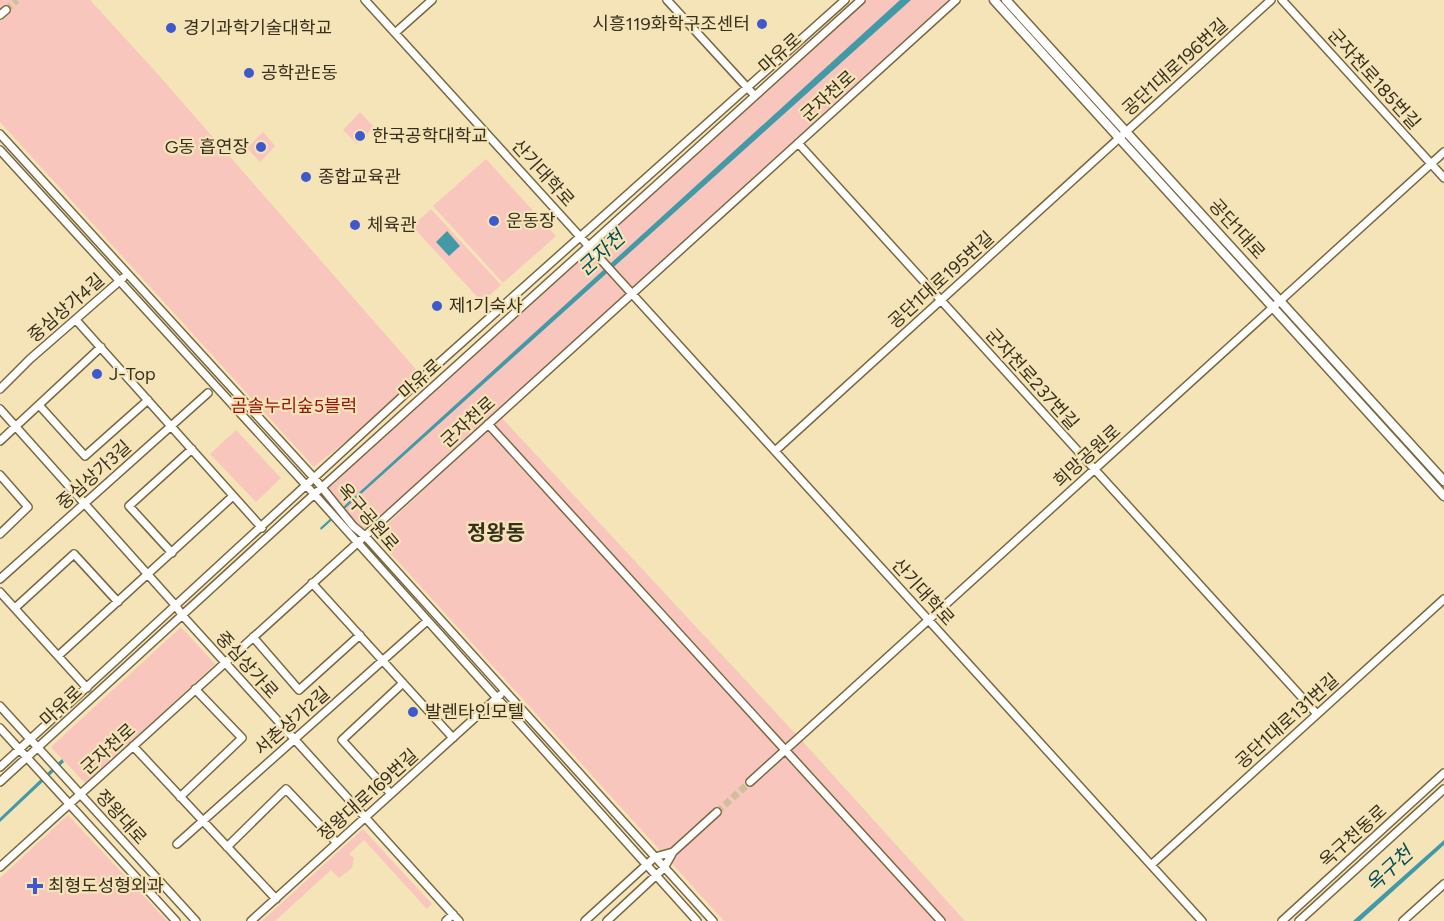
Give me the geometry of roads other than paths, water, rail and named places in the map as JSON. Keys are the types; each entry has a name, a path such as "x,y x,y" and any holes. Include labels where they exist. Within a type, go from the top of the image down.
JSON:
{"main road":[{"path":"994,0 1123,135 1273,308 1444,496"},
{"name":"공단1대로","path":"1006,0 1123,135 1280,301 1444,481"}],"street":[{"name":"산기대학로","path":"365,0 1202,921"},
{"path":"396,33 432,0"},
{"path":"668,0 755,96"},
{"name":"마유로","path":"0,767 307,487 430,371 845,0"},
{"name":"마유로","path":"0,782 861,0"},
{"name":"군자천로","path":"0,867 956,0"},
{"name":"공단1대로196번길","path":"1123,135 1271,0"},
{"name":"군자천로185번길","path":"1282,0 1444,178"},
{"name":"옥구공원로","path":"0,134 315,479 353,526 365,536 712,921"},
{"name":"공단1대로195번길","path":"775,451 1123,135"},
{"name":"군자천로237번길","path":"798,143 1317,714"},
{"name":"옥구공원로","path":"0,150 326,507 697,921"},
{"name":"희망공원로","path":"750,782 1444,152"},
{"name":"중심상가4길","path":"0,389 30,359 127,274"},
{"path":"76,320 262,528"},
{"path":"0,441 101,347"},
{"name":"중심상가3길","path":"0,579 208,393"},
{"path":"39,405 85,456 148,400"},
{"name":"중심상가로","path":"0,409 86,503 225,663 459,921"},
{"path":"488,424 941,921"},
{"path":"172,553 129,506 192,449"},
{"path":"0,475 28,507 0,534"},
{"path":"58,656 233,496"},
{"path":"15,608 74,554 118,602"},
{"path":"312,583 453,738"},
{"path":"0,592 87,687"},
{"name":"공단1대로131번길","path":"1151,865 1444,599"},
{"name":"서촌상가2길","path":"177,844 427,621"},
{"path":"253,637 299,690 360,635"},
{"path":"391,794 342,740 403,683"},
{"path":"180,797 242,738 195,689"},
{"name":"정왕대로169번길","path":"251,921 505,691"},
{"name":"정왕대로","path":"0,706 196,921"},
{"name":"정왕대로","path":"0,728 176,921"},
{"path":"133,746 276,899"},
{"name":"옥구천동로","path":"1282,921 1444,773"},
{"path":"227,847 286,789 338,843"},
{"name":"옥구천동로","path":"1299,921 1444,789"},
{"path":"607,921 664,868 673,852 717,812"},
{"path":"585,921 655,857 673,852"},
{"path":"1403,921 1444,884"},
{"path":"446,921 453,914"}],"water":[{"path":"900,0 911,0 321,530 320,528"},
{"path":"447,231 460,246 449,256 436,242"},
{"path":"62,759 64,762 0,822 0,818"},
{"path":"1444,840 1444,845 1360,921 1353,921"}],"tunnel":[{"path":"6,10 17,0"},
{"path":"717,812 750,782"}],"place":[{"name":"시흥119화학구조센터","path":"762,24"},
{"name":"경기과학기술대학교","path":"171,28"},
{"name":"공학관E동","path":"249,73"},
{"name":"한국공학대학교","path":"360,136"},
{"name":"G동 흡연장","path":"261,147"},
{"name":"종합교육관","path":"306,177"},
{"name":"운동장","path":"494,221"},
{"name":"체육관","path":"355,225"},
{"name":"제1기숙사","path":"437,306"},
{"name":"J-Top","path":"97,374"},
{"name":"발렌타인모텔","path":"413,712"},
{"name":"최형도성형외과","path":"35,886"}],"district":[{"name":"정왕동","path":"496,532"}],"water label":[{"name":"군자천","path":"601,253"},
{"name":"옥구천","path":"1389,869"}],"park label":[{"name":"곰솔누리숲5블럭","path":"294,406"}]}
